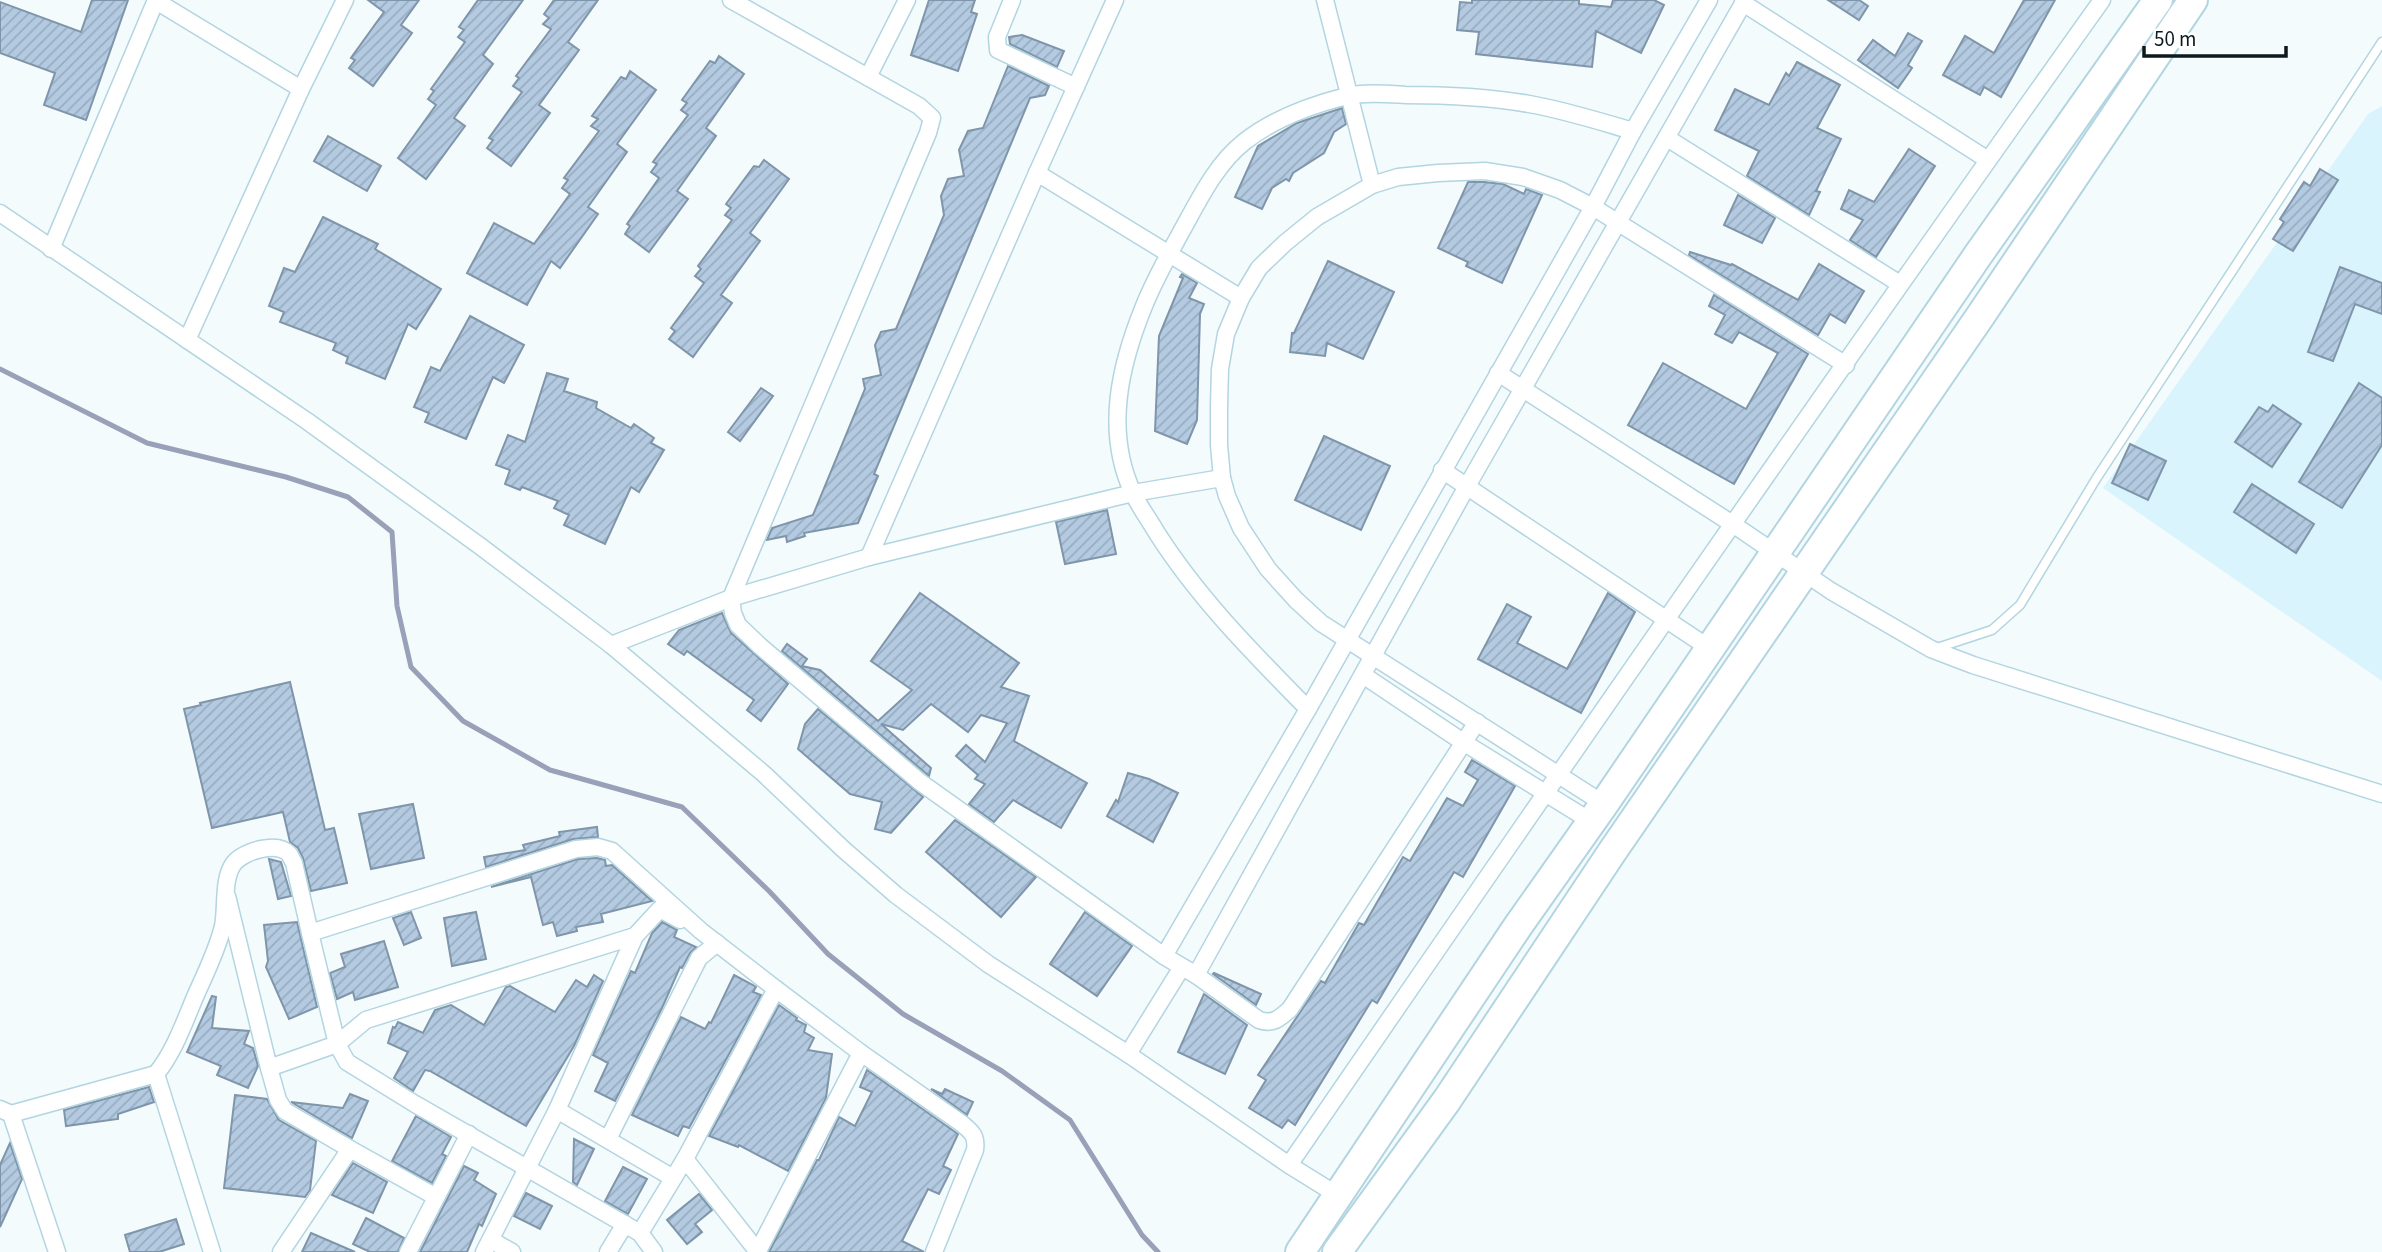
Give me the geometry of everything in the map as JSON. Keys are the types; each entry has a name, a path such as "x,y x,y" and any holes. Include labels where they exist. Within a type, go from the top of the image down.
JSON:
{"highway":[{"path":"1300,1252 1518,926 1986,244 2158,0"},
{"path":"1337,1252 1447,1100 1803,573 1982,315 2193,0"}],"street":[{"path":"51,249 156,0 301,89"},
{"path":"187,340 301,89 345,0"},
{"path":"732,0 931,115 931,125 731,598 734,619 760,646 920,782 1164,956 1266,1023 1274,1022 1290,1009 1476,722"},
{"path":"868,77 907,0"},
{"path":"1012,0 997,37 998,50 1076,88"},
{"path":"870,557 1115,0"},
{"path":"1325,0 1372,186"},
{"path":"1164,956 1348,639 1709,0"},
{"path":"1289,1165 1545,793 1846,365 1899,284 2102,0"},
{"path":"1128,1054 1189,971 1363,675 1466,488 1744,1 1988,160"},
{"path":"1308,709 1215,612 1172,556 1133,493 1121,457 1117,427 1118,401 1129,343 1152,287 1203,192 1242,144 1266,126 1310,107 1349,96 1438,95 1492,99 1531,104 1633,131"},
{"path":"1667,138 1899,284"},
{"path":"1598,813 1558,775 1321,623 1268,569 1241,528 1227,496 1223,478 1219,432 1220,369 1226,334 1241,298 1259,268 1285,243 1317,217 1372,186 1398,177 1485,171 1523,177 1560,190 1593,206 1846,365"},
{"path":"1037,173 1241,298"},
{"path":"0,213 374,469 611,645 764,774 896,895 988,964 1128,1054 1289,1165 1339,1196"},
{"path":"1498,373 1734,525 1803,573 1931,649 1973,665 2382,794"},
{"path":"1442,470 1709,648"},
{"path":"611,645 731,598 870,557 1133,493 1223,478"},
{"path":"1363,675 1545,793 1598,813"},
{"path":"310,933 563,853 591,847 619,856 717,943 861,1053 974,1134 975,1150 934,1252"},
{"path":"57,1252 6,1111 156,1073 172,1048 221,933 229,874 234,864 246,854 278,849 289,853 294,863 337,1044 347,1062 640,1233 654,1252"},
{"path":"227,895 269,1069 278,1100 285,1111 436,1197"},
{"path":"512,1252 487,1246 557,1110 635,936 660,909 701,930"},
{"path":"269,1069 337,1044 366,1020 635,936"},
{"path":"608,1139 699,958 717,943"},
{"path":"640,1233 685,1159 776,989"},
{"path":"685,1159 758,1252 861,1053"},
{"path":"156,1073 212,1252"},
{"path":"557,1110 673,1178"},
{"path":"408,1252 469,1134"},
{"path":"281,1252 350,1149"},
{"path":"608,1252 625,1224"}],"lane":[{"path":"1931,649 1992,630 2021,605 2096,479 2382,43"}],"shaded area":[{"path":"2382,106 2382,681 2103,488 2368,114"}],"building":[{"path":"92,0 128,0 86,120 44,105 55,73 0,53 0,2 81,32"},
{"path":"368,0 419,0 401,25 412,33 373,86 349,68 355,60 351,58 384,12"},
{"path":"478,0 523,0 483,55 493,64 454,118 465,126 426,179 398,158 436,105 428,99 434,91 431,89 465,42 458,37 464,30 459,27"},
{"path":"554,0 598,0 568,42 579,50 539,105 550,113 511,166 487,148 493,140 489,138 522,92 513,86 519,78 516,76 551,29 543,24 549,18 544,14"},
{"path":"929,0 975,0 971,12 977,14 958,71 911,55"},
{"path":"1472,0 1579,0 1579,4 1611,7 1613,0 1654,0 1664,5 1641,53 1596,31 1592,67 1476,54 1479,32 1457,30 1460,2 1472,3"},
{"path":"1828,0 1859,0 1868,6 1859,20"},
{"path":"2024,0 2055,0 2001,97 1984,87 1980,95 1943,75 1965,36 1994,53"},
{"path":"1908,33 1922,41 1908,65 1912,68 1898,88 1858,60 1873,40 1895,56"},
{"path":"1022,35 1064,51 1057,67 1010,44 1009,37"},
{"path":"719,56 744,74 706,128 716,136 677,191 688,199 649,252 625,234 630,226 627,224 659,178 651,172 657,164 653,162 688,115 681,110 687,103 682,100 710,61 715,63"},
{"path":"1797,62 1840,85 1817,128 1841,139 1816,191 1820,192 1809,215 1747,176 1759,151 1715,130 1735,89 1769,105 1786,73 1789,76"},
{"path":"1008,66 1049,86 1045,95 1030,98 874,474 878,476 858,523 804,533 805,536 787,542 786,536 767,540 772,528 813,515 865,389 863,379 881,375 875,345 881,332 896,329 944,215 941,196 948,179 964,176 959,150 968,131 983,128"},
{"path":"630,71 656,90 617,144 627,152 588,207 598,214 560,268 551,261 527,305 467,273 494,223 534,244 570,194 562,188 568,180 564,178 599,131 591,126 598,119 592,116 621,77 626,79"},
{"path":"1342,108 1346,124 1334,132 1324,153 1293,173 1289,181 1286,179 1272,188 1262,209 1235,197 1258,146 1297,123"},
{"path":"328,136 381,166 367,191 314,161"},
{"path":"1909,149 1935,166 1876,257 1850,240 1863,220 1841,209 1849,190 1874,202"},
{"path":"764,160 789,179 750,233 760,241 721,295 732,303 693,357 669,339 675,331 671,328 704,283 695,276 701,269 698,266 732,220 725,215 731,208 726,204 754,166 759,167"},
{"path":"2320,169 2338,180 2293,251 2273,239 2284,222 2280,219 2304,182 2310,186"},
{"path":"1468,182 1503,184 1524,194 1526,189 1542,195 1502,283 1466,266 1468,262 1438,248"},
{"path":"1738,195 1775,218 1762,243 1724,225"},
{"path":"323,217 378,244 375,249 441,289 416,329 408,324 385,379 346,363 348,357 333,350 336,343 280,322 284,312 269,306 284,268 295,272"},
{"path":"1690,252 1732,264 1798,300 1819,264 1864,291 1845,323 1830,314 1818,335 1689,255"},
{"path":"1328,261 1394,292 1363,359 1327,343 1325,356 1290,352 1292,333"},
{"path":"2340,267 2382,283 2382,314 2355,304 2333,361 2308,352"},
{"path":"1182,274 1197,283 1189,298 1204,304 1200,314 1197,420 1187,444 1155,431 1159,336 1183,278 1180,277"},
{"path":"1714,295 1808,354 1734,484 1628,425 1663,363 1746,409 1778,353 1739,332 1732,343 1715,334 1725,315 1709,306"},
{"path":"470,316 524,345 504,383 493,377 466,439 425,422 429,413 414,407 431,367 440,371"},
{"path":"547,373 568,379 564,391 597,402 596,408 631,428 634,424 654,438 651,443 664,450 639,492 631,487 605,544 564,525 569,515 554,508 558,501 522,487 520,490 505,484 510,470 496,465 508,435 525,442"},
{"path":"2359,383 2382,398 2382,445 2342,508 2299,482"},
{"path":"761,388 773,396 740,441 728,432"},
{"path":"2273,405 2301,424 2272,467 2235,442 2259,407 2268,412"},
{"path":"1324,436 1390,466 1361,530 1295,500"},
{"path":"2130,444 2166,461 2148,500 2112,483"},
{"path":"2252,484 2314,524 2296,553 2234,512"},
{"path":"1107,510 1116,554 1065,564 1056,522"},
{"path":"920,593 1019,663 1001,687 1029,696 1014,741 1087,783 1061,828 1013,800 994,822 969,804 985,784 975,779 978,775 956,756 966,745 985,762 1007,723 981,715 968,732 931,704 903,730 881,724 931,768 929,776 782,651 787,644 807,659 802,666 820,670 878,721 912,690 871,661"},
{"path":"1608,593 1635,612 1581,713 1478,659 1507,604 1531,617 1517,643 1567,669"},
{"path":"722,613 731,633 788,684 761,721 747,710 754,700 687,651 684,655 668,644 679,630"},
{"path":"290,682 325,830 334,828 347,883 311,891 303,858 298,848 290,842 283,812 212,828 184,709"},
{"path":"818,709 923,797 891,833 875,829 882,802 850,794 798,749 805,724"},
{"path":"1472,760 1515,786 1463,877 1454,872 1377,1003 1372,1000 1295,1125 1288,1120 1282,1128 1249,1108 1266,1080 1258,1075 1321,981 1325,983 1359,923 1364,925 1403,857 1410,861 1447,798 1463,806 1478,780 1465,772"},
{"path":"1128,773 1149,779 1178,793 1153,842 1107,816 1116,800 1118,802"},
{"path":"413,804 424,858 371,869 359,814"},
{"path":"955,820 1036,877 1001,917 926,852"},
{"path":"597,827 598,837 573,839 486,867 484,857 525,850 523,845 560,836 559,832"},
{"path":"269,859 281,862 291,896 278,899"},
{"path":"578,859 605,860 606,866 612,865 652,901 601,914 603,922 576,927 577,931 557,936 553,922 543,925 531,877 491,887"},
{"path":"411,912 421,938 404,945 393,918"},
{"path":"476,912 486,959 452,966 444,918"},
{"path":"1085,912 1132,946 1097,996 1050,964"},
{"path":"297,922 317,1007 289,1019 266,967 268,961 264,925"},
{"path":"662,922 677,930 674,937 696,947 682,968 680,967 615,1101 595,1091 608,1063 593,1055 631,971 635,973 652,933"},
{"path":"384,941 398,987 355,1000 353,992 337,999 330,973 345,967 341,954"},
{"path":"1213,974 1261,994 1256,1005"},
{"path":"594,975 603,981 574,1046 526,1126 430,1071 425,1070 413,1091 394,1078 408,1052 388,1043 393,1027 395,1028 398,1022 423,1033 435,1010 451,1005 484,1025 506,987 510,986 555,1012 576,980 587,987"},
{"path":"734,975 756,987 753,992 761,995 689,1128 683,1126 678,1136 632,1115 681,1017 705,1029 709,1022 711,1023"},
{"path":"1204,994 1247,1025 1225,1074 1178,1052"},
{"path":"212,996 216,997 212,1028 249,1031 244,1044 253,1048 258,1066 248,1088 217,1075 221,1066 187,1052"},
{"path":"779,1005 806,1025 804,1032 814,1038 808,1050 832,1054 826,1098 788,1171 739,1145 738,1147 709,1136"},
{"path":"867,1070 958,1134 943,1166 951,1170 939,1194 928,1189 902,1241 924,1252 769,1252 839,1117 855,1126 872,1092 860,1087"},
{"path":"149,1087 154,1102 118,1114 118,1119 66,1126 64,1110"},
{"path":"931,1089 942,1094 945,1089 973,1102 967,1115"},
{"path":"350,1094 368,1101 352,1138 291,1102 343,1108"},
{"path":"235,1095 267,1099 279,1120 316,1141 310,1190 305,1197 224,1188"},
{"path":"416,1116 451,1137 442,1154 446,1156 432,1183 392,1161"},
{"path":"574,1139 594,1149 577,1185 573,1182"},
{"path":"10,1143 22,1179 0,1227 0,1165"},
{"path":"353,1163 387,1182 373,1213 332,1195"},
{"path":"464,1166 478,1173 474,1180 496,1194 482,1226 479,1224 467,1252 420,1252"},
{"path":"623,1167 647,1179 628,1214 605,1201"},
{"path":"526,1193 552,1206 540,1229 514,1216"},
{"path":"699,1194 712,1210 695,1224 702,1232 687,1244 667,1220"},
{"path":"366,1218 404,1238 398,1252 370,1252 353,1244"},
{"path":"176,1219 184,1244 159,1252 130,1252 125,1235"},
{"path":"311,1233 355,1252 302,1252"}],"waterway":[{"path":"0,369 147,443 286,477 348,497 392,532 397,606 411,667 463,721 550,770 682,807 769,891 828,954 903,1014 1002,1071 1070,1120 1142,1235 1158,1252"}]}
